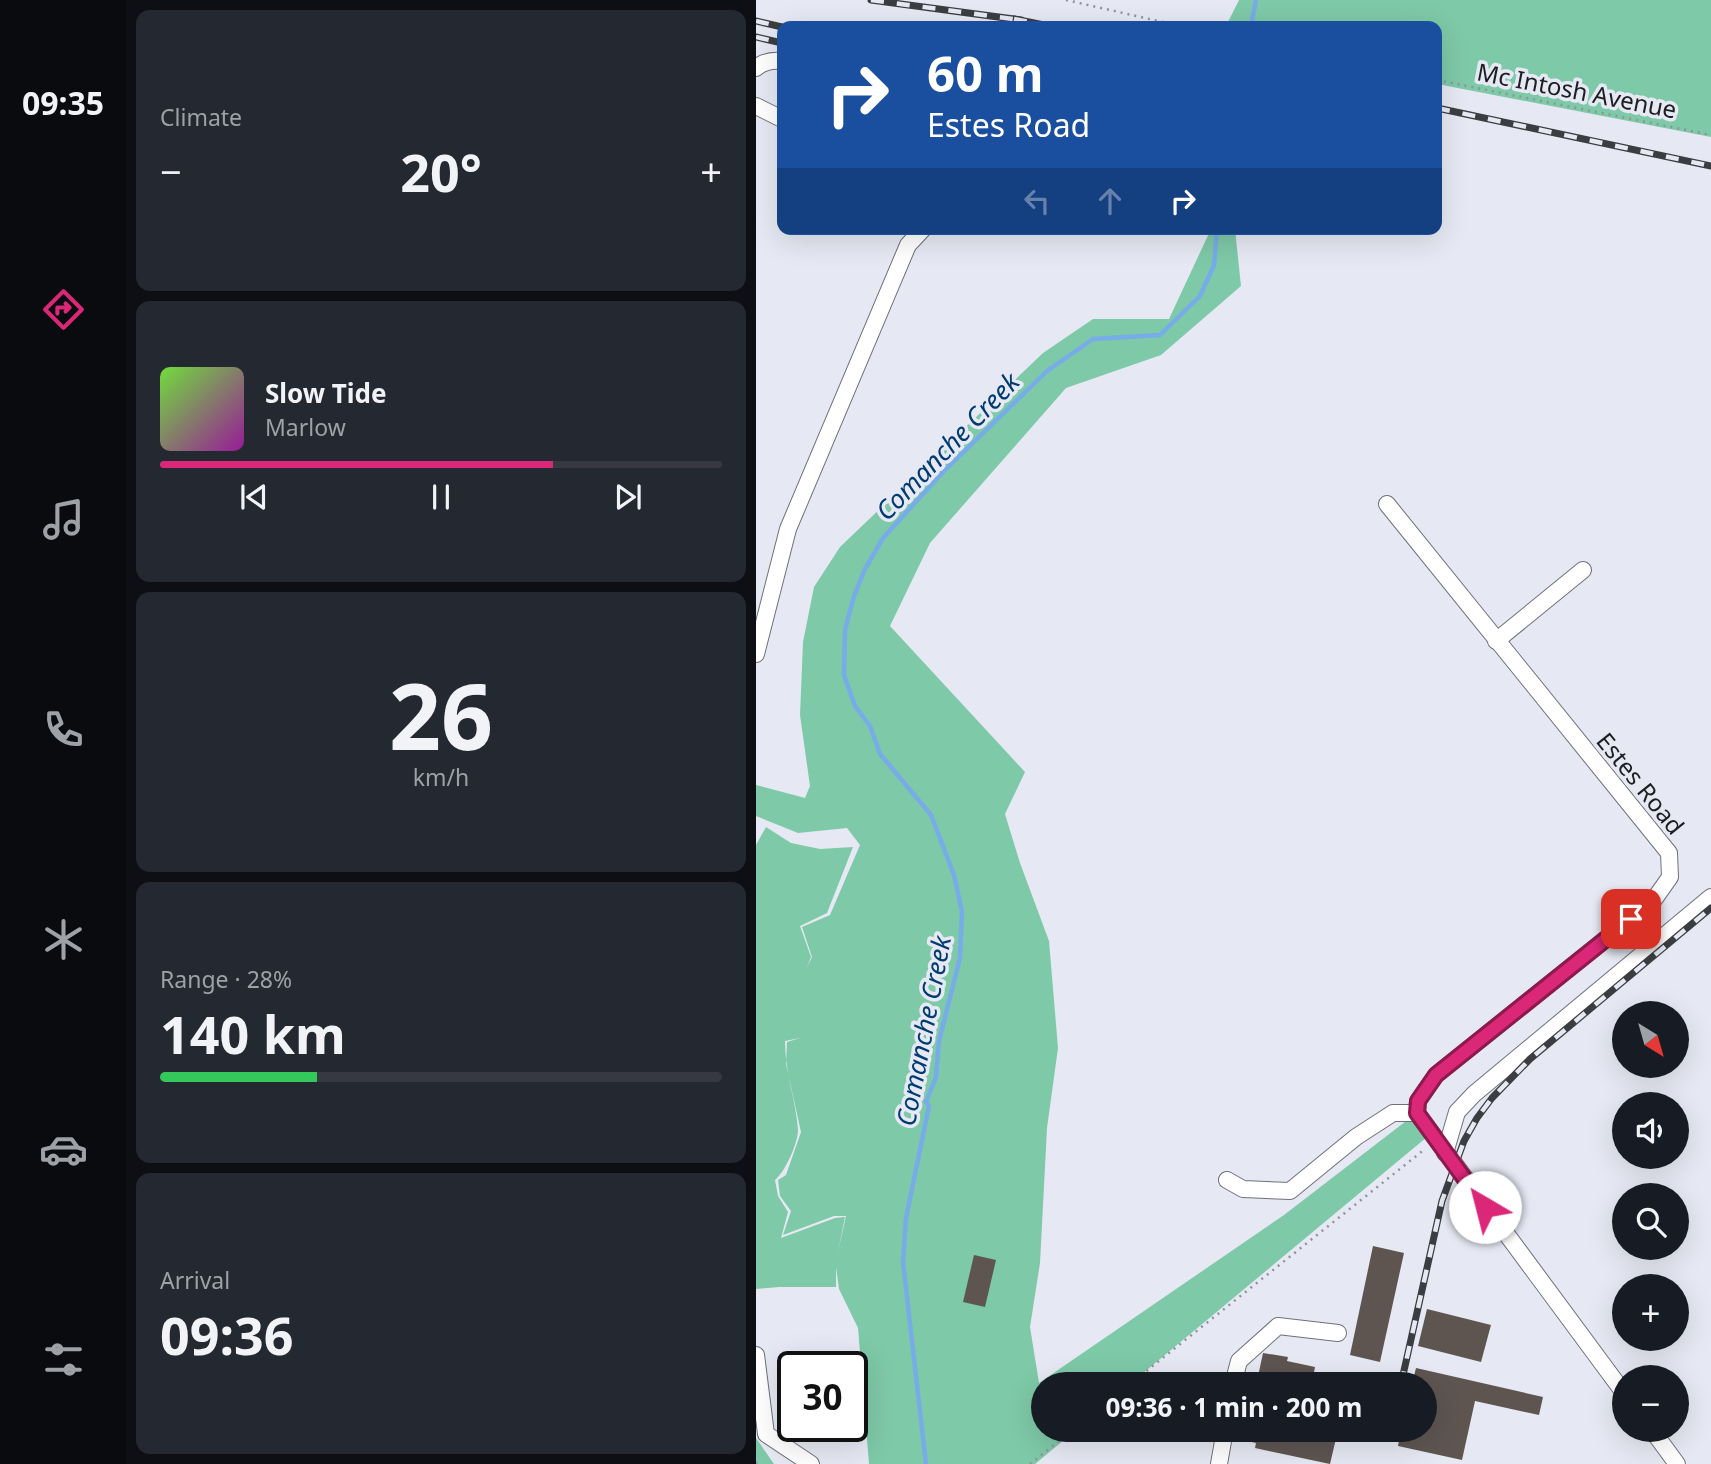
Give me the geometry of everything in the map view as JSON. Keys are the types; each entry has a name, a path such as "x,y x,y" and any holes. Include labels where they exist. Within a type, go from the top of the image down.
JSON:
{"street":[{"path":"756,68 777,60"},
{"path":"756,107 777,117"},
{"path":"756,654 788,529 912,235"},
{"path":"908,245 917,235"},
{"name":"Estes Road","path":"1387,504 1669,853 1670,877 1653,901 1436,1075 1418,1101 1417,1113"},
{"path":"1496,641 1583,570"},
{"path":"1440,1147 1457,1112 1474,1094 1711,897"},
{"path":"1227,1181 1243,1189 1290,1191 1356,1137 1392,1113 1417,1113 1612,1377"},
{"path":"1236,1372 1239,1360 1278,1326 1338,1333"},
{"path":"756,1355 766,1434 811,1464"},
{"path":"1219,1464 1223,1442"},
{"path":"1660,1442 1677,1464"}],"path":[{"path":"1066,0 1158,21"},
{"name":"Mc Intosh Avenue","path":"1442,81 1711,135"},
{"path":"1146,1372 1440,1147"},
{"path":"1030,1464 1058,1442"}],"green space":[{"path":"1239,0 1711,0 1711,137 1442,85 1442,21 1228,21"},
{"path":"1208,235 1236,235 1241,286 1161,355 1066,388 930,543 890,626 1025,772 1005,814 1049,941 1058,1048 1047,1128 1040,1263 1030,1327 1037,1372 1031,1372 1031,1442 1062,1442 1035,1464 869,1464 868,1351 860,1351 858,1328 839,1289 836,1267 836,1287 756,1289 756,845 766,827 791,843 820,849 853,847 827,913 800,926 811,957 807,967 812,957 802,927 830,915 860,845 847,828 798,833 756,816 756,785 805,798 810,786 800,715 803,642 814,587 840,547 1043,353 1093,319 1169,319","holes":["789,1076 801,1132 786,1175 778,1180 780,1196 791,1211 783,1235 834,1216 846,1216 838,1252 845,1217 835,1218 781,1238 788,1212 778,1196 775,1180 790,1157 798,1130"]},
{"path":"1410,1118 1427,1137 1144,1372 1055,1372 1284,1215"},
{"path":"756,1438 774,1464 756,1464"}],"building":[{"path":"1373,1246 1404,1253 1380,1362 1350,1355"},
{"path":"974,1255 996,1260 985,1307 963,1302"},
{"path":"1427,1309 1491,1325 1481,1362 1418,1346"},
{"path":"1263,1353 1288,1357 1287,1361 1315,1367 1314,1372 1259,1372"},
{"path":"1416,1368 1434,1372 1415,1372"},
{"path":"1437,1373 1543,1397 1539,1415 1475,1401 1462,1460 1398,1446 1399,1442 1437,1442"},
{"path":"1252,1442 1335,1442 1330,1464 1255,1448 1256,1443"}],"waterway":[{"name":"Comanche Creek","path":"1252,21 1256,0"},
{"name":"Comanche Creek","path":"926,1464 903,1262 906,1218 929,1106 926,1102 936,1077 939,1041 960,958 962,912 954,875 931,815 880,754 870,726 855,706 844,675 845,630 865,569 883,538 944,471 1047,371 1093,339 1160,335 1200,296 1214,265 1216,235"}],"railway":[{"path":"871,0 1021,20"},
{"path":"1014,19 1024,21"},
{"path":"756,21 777,26"},
{"path":"756,37 777,42"},
{"path":"1442,109 1711,166"},
{"path":"1404,1372 1442,1201 1464,1141 1477,1118 1492,1098 1530,1059 1711,908"}],"route":[{"path":"1485,1207 1417,1113 1418,1101 1436,1075 1631,919"}]}
